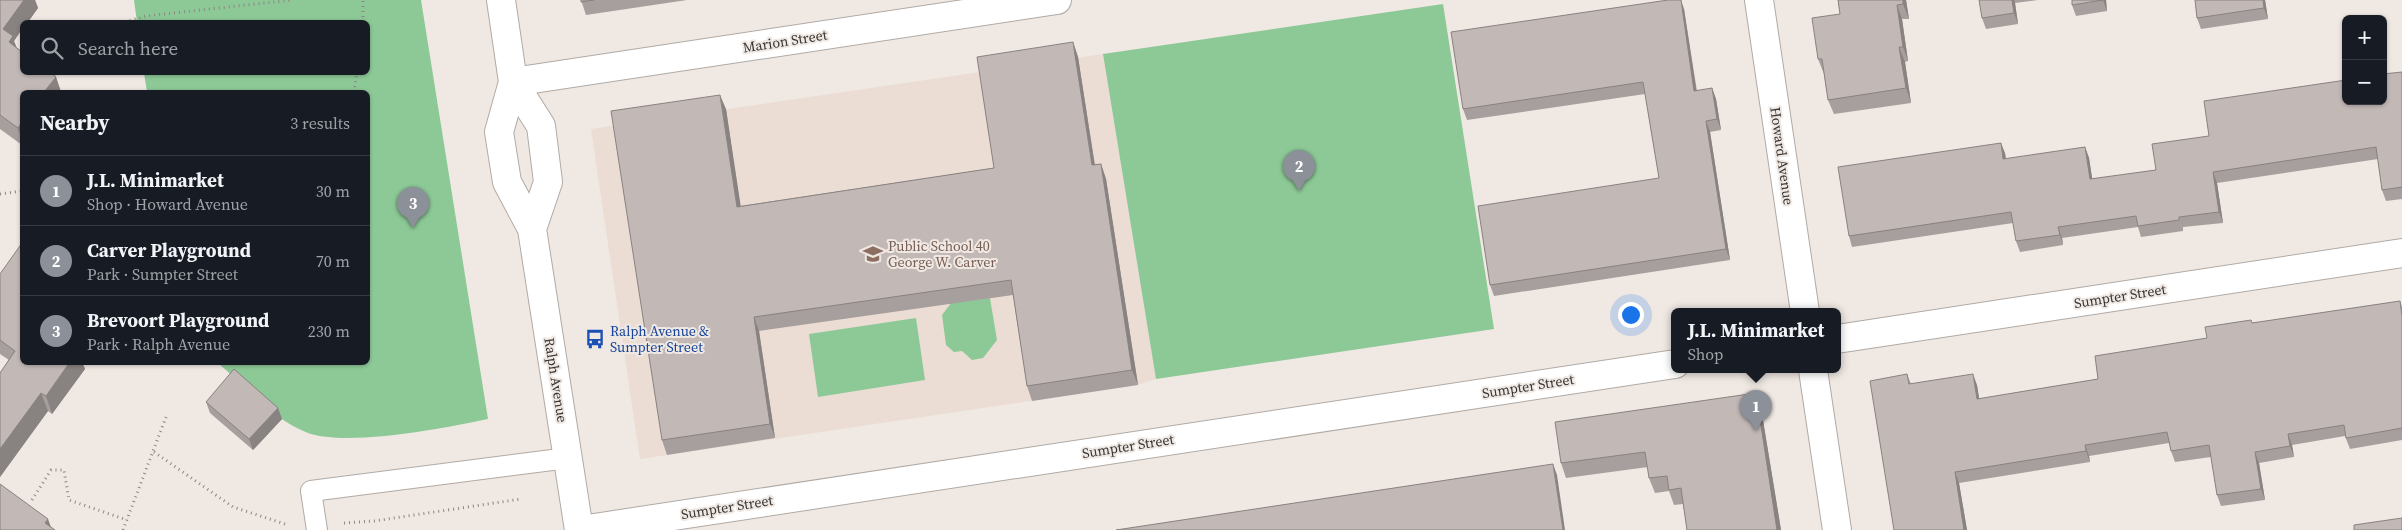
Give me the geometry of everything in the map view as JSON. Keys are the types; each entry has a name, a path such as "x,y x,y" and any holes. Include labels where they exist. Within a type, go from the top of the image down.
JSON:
{"street":[{"name":"Ralph Avenue","path":"501,0 513,82 500,132 507,182 532,229 580,530"},
{"name":"Marion Street","path":"513,82 1057,0"},
{"name":"Howard Avenue","path":"1758,0 1804,308"},
{"name":"Ralph Avenue","path":"513,82 541,126 548,182 532,229"},
{"name":"Sumpter Street","path":"1841,338 2402,253"},
{"name":"Sumpter Street","path":"580,530 1671,365"},
{"path":"1813,373 1837,530"}],"lane":[{"path":"317,530 311,491 568,458"}],"path":[{"path":"132,20 146,16 292,0"},
{"path":"363,0 363,20"},
{"path":"354,90 357,75"},
{"path":"0,194 20,191"},
{"path":"123,530 166,417"},
{"path":"32,500 51,470 64,470 69,500 127,520"}],"shaded area":[{"name":"Public School 40 George W. Carver","path":"1103,54 1156,379 1137,385 640,459 591,129"}],"green space":[{"path":"134,0 421,0 488,419 397,435 347,438 325,437 308,433 283,420 260,402 220,365 370,365 370,90 147,90 144,75 370,75 370,20 137,20"},
{"path":"1443,4 1494,329 1156,379 1103,54"},
{"path":"990,298 997,340 983,358 972,360 962,351 954,352 946,345 942,315 951,303"},
{"path":"916,318 925,380 818,397 809,334"}],"building":[{"path":"0,0 24,0 3,29 13,36 9,42 20,50 20,75 54,75 56,77 46,90 20,90 20,125 18,128 0,115"},
{"path":"1668,0 1681,0 1694,91 1712,88 1717,119 1706,121 1726,249 1490,285 1478,206 1659,178 1643,82 1463,109 1451,32"},
{"path":"1838,0 1903,0 1903,4 1897,5 1903,47 1899,47 1906,88 1828,100 1822,59 1818,59 1812,18 1840,14"},
{"path":"1979,0 2012,0 2014,13 1982,18"},
{"path":"2072,0 2103,0 2072,5"},
{"path":"2195,0 2263,0 2264,8 2197,18"},
{"name":"Public School 40 George W. Carver","path":"1073,42 1092,165 1101,164 1132,370 1027,386 1011,280 754,317 770,424 662,440 611,111 720,95 737,207 994,168 977,57"},
{"path":"2402,72 2402,187 2382,190 2376,147 2213,172 2219,212 2179,217 2179,220 2138,226 2136,216 2058,227 2060,235 2016,241 2011,212 1849,236 1838,167 2001,143 2003,159 2085,147 2090,179 2156,170 2152,144 2209,136 2204,101 2342,81 2342,105 2387,105 2387,74"},
{"path":"20,246 20,365 68,365 46,396 41,393 0,449 0,373 15,351 0,340 0,274"},
{"path":"2400,301 2402,316 2402,428 2346,438 2344,425 2288,434 2290,446 2255,452 2261,489 2217,495 2209,445 2171,451 2167,432 2085,445 2086,451 1955,472 1964,530 1894,530 1870,381 1907,374 1909,384 1973,374 1977,399 2098,379 2095,356 2207,338 2205,327 2251,320 2252,323"},
{"path":"234,369 278,408 249,439 206,402"},
{"path":"1756,393 1777,530 1687,530 1681,488 1669,490 1667,476 1649,478 1645,452 1561,463 1555,422"},
{"path":"1553,464 1563,530 1116,530"},
{"path":"0,484 48,519 45,523 55,530 0,530"},
{"path":"2402,518 2402,530 2354,530 2354,525"}],"place":[{"name":"Carver Playground","path":"1299,191"},
{"name":"Brevoort Playground","path":"413,228"},
{"name":"Public School 40 George W. Carver","path":"873,254"},
{"name":"Ralph Avenue & Sumpter Street","path":"595,339"},
{"name":"J.L. Minimarket","path":"1756,431"}]}
